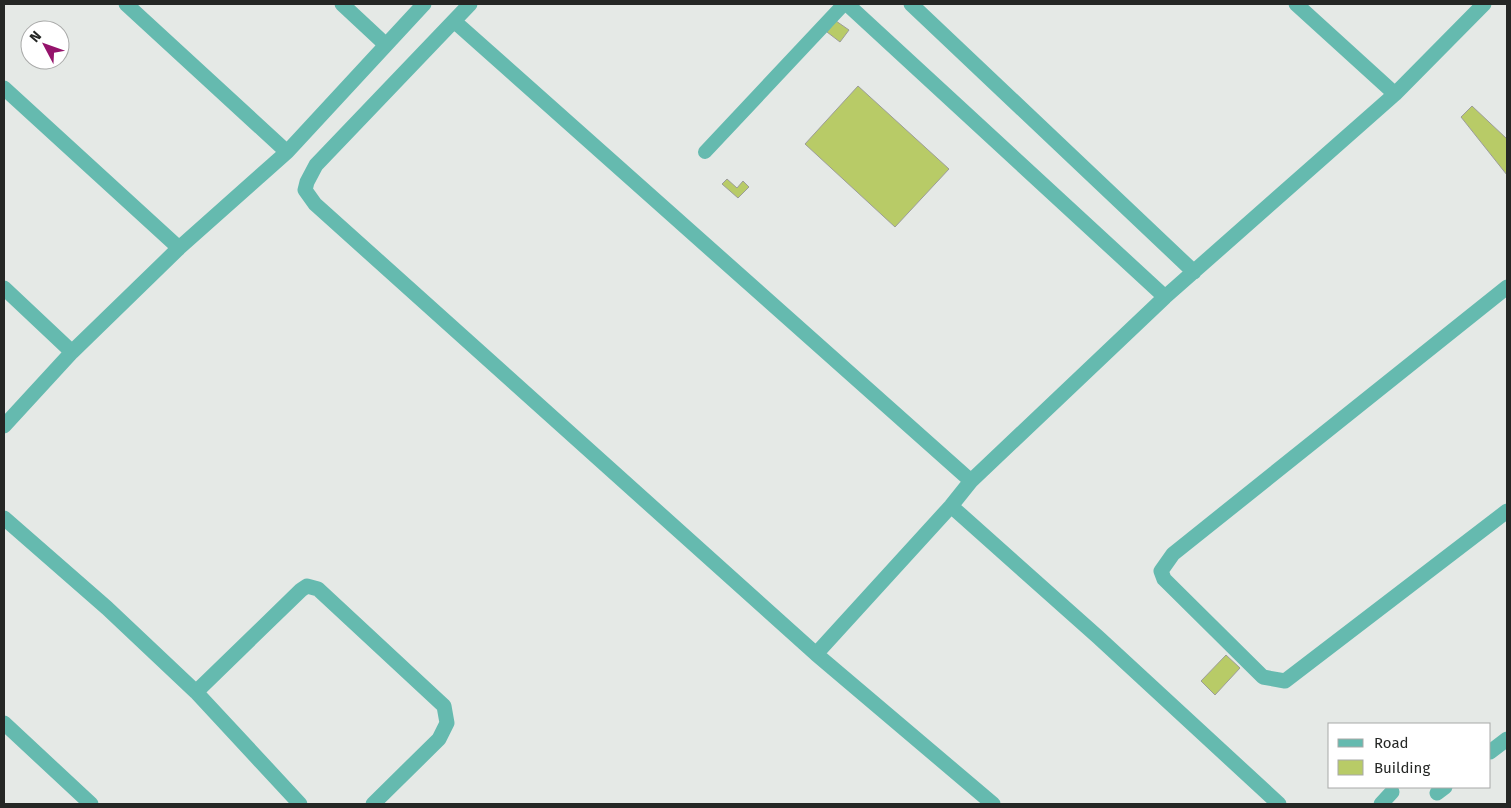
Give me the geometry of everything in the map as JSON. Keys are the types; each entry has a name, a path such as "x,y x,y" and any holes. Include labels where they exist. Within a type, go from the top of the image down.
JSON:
{"street":[{"path":"126,4 287,152"},
{"path":"342,4 386,45"},
{"path":"4,426 72,352 179,248 287,152 424,4"},
{"path":"470,4 316,165 305,190 315,204 816,654 992,804"},
{"path":"845,4 1166,297"},
{"path":"912,4 1194,272"},
{"path":"1296,4 1396,94"},
{"path":"816,654 971,482 1166,297 1396,94 1484,4"},
{"path":"454,21 971,482"},
{"path":"4,88 179,248"},
{"path":"1507,287 1172,554 1161,571 1164,579 1263,677 1285,681 1507,511"},
{"path":"4,288 72,352"},
{"path":"951,506 1098,637 1279,804"},
{"path":"4,518 107,608 196,692 300,804"},
{"path":"196,692 301,590 307,586 318,589 444,706 447,722 439,739 373,804"},
{"path":"4,723 91,804"},
{"path":"1491,751 1507,739"},
{"path":"1381,804 1392,792"}],"lane":[{"path":"705,152 845,4"}],"building":[{"path":"836,21 849,30 840,42 827,32"},
{"path":"858,86 949,169 895,227 805,144"},
{"path":"1472,106 1507,139 1507,175 1461,117"},
{"path":"727,179 737,188 743,181 749,187 738,198 722,184"},
{"path":"1226,655 1240,668 1215,695 1201,681"}]}
